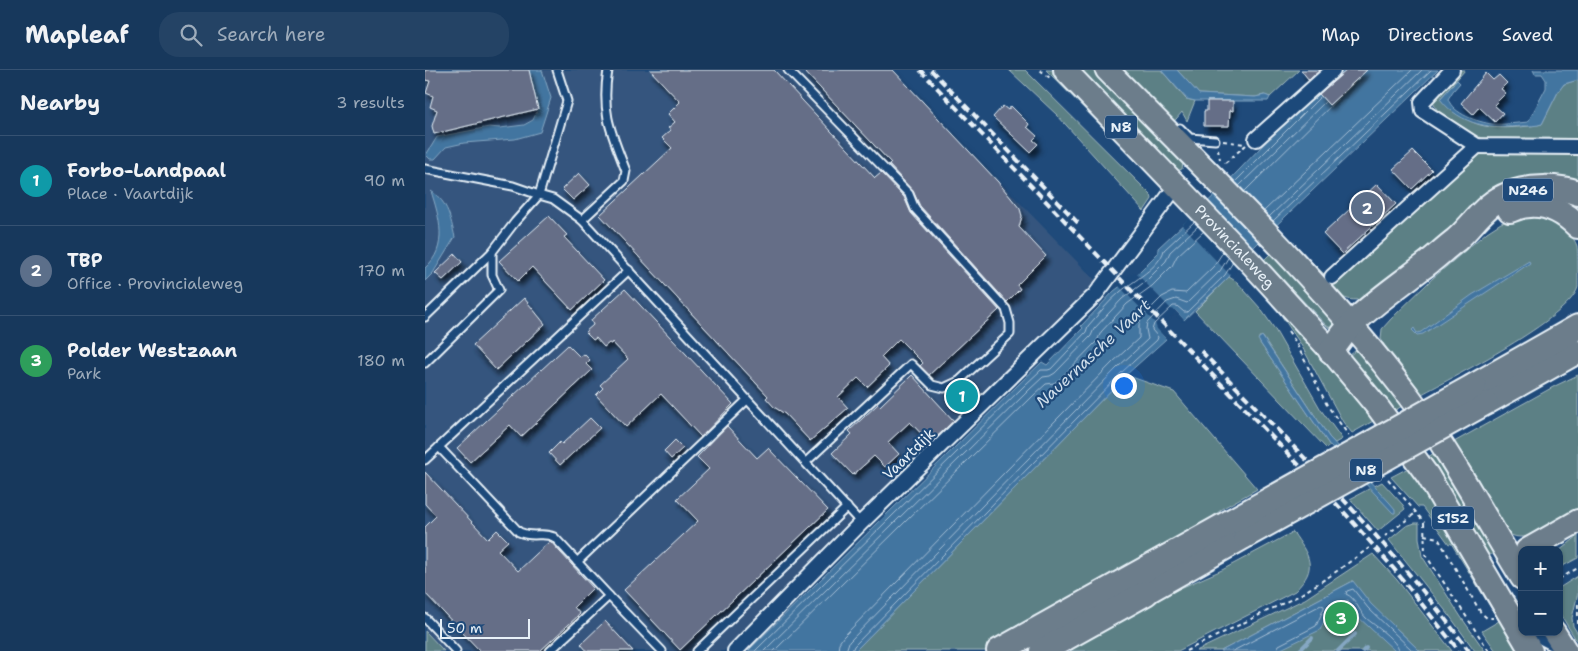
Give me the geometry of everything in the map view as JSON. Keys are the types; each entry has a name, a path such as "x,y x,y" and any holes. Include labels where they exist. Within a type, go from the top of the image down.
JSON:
{"highway":[{"name":"N246","path":"1468,229 1483,210 1509,194 1539,188 1563,189 1578,193"},
{"path":"1331,351 1355,331 1385,294 1422,268 1468,229 1526,204 1551,207 1568,216 1578,226"},
{"name":"N8","path":"1009,648 1238,529 1534,365 1578,310"},
{"path":"1534,365 1578,327"},
{"name":"N8","path":"1042,651 1146,593"}],"main road":[{"name":"Provincialeweg","path":"1065,70 1177,184 1248,260 1331,351 1379,409 1414,454 1428,476 1529,647"},
{"name":"Provincialeweg","path":"1107,70 1161,117 1222,176 1271,238 1355,331 1410,399 1518,560"},
{"path":"1534,365 1578,352"},
{"name":"N8","path":"1534,365 1578,362"},
{"path":"1543,546 1578,521"},
{"path":"1553,546 1578,528"},
{"name":"N8","path":"1146,593 1238,529"},
{"path":"1491,582 1518,564"}],"street":[{"path":"1252,141 1333,70"},
{"path":"1452,70 1422,102 1423,111 1477,146 1578,147"},
{"path":"1332,277 1477,146"},
{"name":"Vaartdijk","path":"735,651 861,522 1096,294 1177,184"},
{"path":"1529,647 1537,636 1561,644"}],"lane":[{"path":"425,317 492,252 539,195 567,101 557,70"},
{"path":"582,220 624,181 627,171 606,114 607,70"},
{"path":"789,70 909,194 915,209 1006,309 1010,323 1010,334 959,381 944,388 931,385 911,364 806,462"},
{"path":"1177,125 1190,138 1215,140"},
{"path":"425,169 513,186 553,200 582,220 861,522"},
{"path":"425,363 499,290 492,275 492,252"},
{"path":"425,460 629,270"},
{"path":"577,562 747,400"},
{"path":"439,447 519,532 529,537 547,534 554,537 663,651"},
{"path":"697,651 847,507"},
{"path":"551,651 609,596"},
{"path":"425,618 456,651"}],"path":[{"path":"1215,140 1252,141"},
{"path":"1222,176 1252,141"},
{"path":"1286,328 1295,341 1327,405 1350,437"},
{"path":"1387,478 1424,522 1425,554 1489,651"},
{"path":"1385,536 1417,512"},
{"path":"1424,535 1438,538 1481,613 1487,618 1493,618"},
{"path":"1186,651 1303,593 1369,548"},
{"path":"1563,577 1578,568"},
{"path":"1578,604 1578,626"}],"shaded area":[{"path":"425,70 890,70 1099,284 724,651 425,651"}],"green space":[{"path":"1009,70 1025,70 1151,195 1152,199 1144,211 1057,115"},
{"path":"1046,70 1053,70 1153,175 1152,177"},
{"path":"1073,70 1096,70 1179,154 1183,162 1182,169 1177,171"},
{"path":"1117,70 1161,70 1186,99 1195,101 1187,121 1182,112 1171,125 1160,108"},
{"path":"1177,70 1299,70 1270,97 1264,95 1255,97 1199,94"},
{"path":"1457,70 1465,70 1440,99 1467,120 1476,124 1506,128 1542,124 1564,84 1578,80 1578,139 1503,140 1482,138 1465,131 1442,115 1435,106 1433,99"},
{"path":"1489,152 1578,153 1578,183 1487,196 1370,295 1356,300 1339,296 1283,240 1293,243 1333,283 1478,154"},
{"path":"1528,216 1550,220 1569,233 1577,246 1578,287 1570,300 1554,315 1533,330 1483,361 1422,394 1387,350 1381,339 1382,329 1433,278 1487,232 1501,223"},
{"path":"1273,251 1342,325 1333,329 1327,326 1274,270 1261,263"},
{"path":"1249,270 1375,420 1352,433 1343,422 1300,343"},
{"path":"1229,277 1237,282 1260,308 1274,328 1321,410 1342,439 1335,443 1329,437 1263,337 1259,337 1260,343 1330,446 1326,448 1195,311"},
{"path":"1357,349 1404,405 1392,412 1347,358"},
{"path":"1126,375 1174,392 1257,489 1225,507 1186,537 1023,628 986,651 855,651"},
{"path":"1578,375 1578,508 1534,534 1520,537 1512,535 1499,524 1479,481 1454,442"},
{"path":"1436,452 1498,550 1487,557 1426,458"},
{"path":"1412,466 1522,651 1496,651 1482,631 1499,621 1451,543 1449,544 1422,507 1418,507 1391,477"},
{"path":"1382,482 1405,509 1378,531 1350,499"},
{"path":"1419,523 1422,556 1485,651 1475,651 1389,540 1406,526"},
{"path":"1293,532 1307,555 1309,562 1307,575 1295,591 1178,651 1067,651 1176,590 1222,570"},
{"path":"1578,536 1578,558 1563,566 1563,548"},
{"path":"1373,554 1397,580 1452,651 1420,651 1396,628 1417,651 1231,651 1353,581 1221,651 1196,651 1305,599"},
{"path":"1578,576 1578,593 1572,618 1573,626 1578,634 1578,643 1563,619 1563,585"},
{"path":"425,631 444,651 425,651"}],"water":[{"path":"529,70 542,70 551,98 540,132 515,139 464,143 446,147 435,159 430,159 426,155 437,137 489,127 500,128 524,125 533,120 538,109"},
{"path":"1161,70 1177,70 1199,94 1255,97 1265,95 1270,97 1268,101 1195,101 1187,99"},
{"name":"Nauernasche Vaart","path":"1342,70 1438,70 1261,240 1239,262 1229,277 1184,320 1175,310 1157,328 1166,339 1126,375 855,651 748,651 1021,382 1042,362 1047,365 1083,328 1081,326 1114,291 1139,272 1158,253 1158,248"},
{"path":"1533,70 1578,70 1578,80 1564,84 1542,124 1500,127 1478,124 1457,115 1440,99 1457,80 1460,83 1448,99 1460,113 1492,124 1528,122 1546,88 1546,80 1542,74 1535,74"},
{"path":"431,191 445,206 455,237 433,273 425,281 425,268 437,251 440,241 439,221"},
{"path":"1529,261 1530,263 1517,272 1423,334 1417,335 1412,330 1414,328 1417,333 1421,332 1472,295"},
{"path":"1262,336 1329,437 1390,503 1395,509 1395,513 1330,446 1260,343 1258,339"},
{"path":"1353,581 1371,604 1420,651 1395,651 1357,616 1348,600 1329,611 1320,630 1277,651 1221,651"}],"pier":[{"path":"1199,208 1241,264 1231,276 1182,225"},
{"path":"1135,272 1186,322 1183,322 1175,313 1160,329 1168,337 1168,341 1157,329 1155,323 1117,284"}],"building":[{"path":"425,70 529,70 538,109 434,134 432,126 437,110 430,107 433,96 426,93 430,81 425,80"},
{"path":"650,70 774,70 875,178 881,173 904,197 911,213 999,310 929,375 920,366 923,363 899,339 881,357 889,366 867,387 858,378 838,397 848,408 810,441 785,414 774,407 766,398 768,396 600,215 672,148 662,138 671,130 668,128 675,122 668,114 680,102"},
{"path":"803,70 893,70 998,182 1020,209 1022,216 1019,227 1046,256 1017,285 1020,289 1007,302 920,206 913,191 889,165 891,163"},
{"path":"1301,70 1320,70 1309,80"},
{"path":"1347,70 1367,70 1329,105 1319,94"},
{"path":"1486,73 1493,80 1499,75 1507,83 1501,89 1506,93 1494,105 1503,113 1495,122 1479,107 1473,114 1461,103"},
{"path":"1207,101 1233,101 1233,111 1230,110 1229,126 1204,126 1204,111 1207,111"},
{"path":"1003,106 1008,110 1011,106 1029,124 1027,127 1037,136 1033,140 1038,144 1030,152 993,117"},
{"path":"1413,151 1432,170 1412,189 1393,169"},
{"path":"579,173 590,185 573,200 562,189"},
{"path":"1377,184 1396,204 1342,254 1323,234"},
{"path":"549,216 567,235 564,237 604,280 572,310 532,267 518,281 499,261"},
{"path":"455,254 462,262 443,280 435,273"},
{"path":"625,289 733,404 701,437 661,394 626,427 596,395 603,388 600,385 628,359 612,342 604,347 596,338 593,340 585,332 593,325 591,320"},
{"path":"524,298 545,324 496,370 473,345"},
{"path":"568,345 580,357 584,354 590,360 586,364 592,370 521,437 510,425 470,462 457,448"},
{"path":"912,375 954,421 930,443 910,422 888,442 899,454 885,467 874,456 853,475 832,453 852,434 849,431 878,404 880,406"},
{"path":"590,418 600,428 560,465 549,453 560,442 562,444"},
{"path":"727,426 757,458 768,448 828,510 680,650 624,590 698,521 677,499 709,469 697,457"},
{"path":"675,440 683,448 671,459 664,451"},
{"path":"425,472 488,539 497,530 508,541 498,550 518,571 550,541 593,588 574,607 580,614 540,651 480,651 425,593 425,527 436,516 425,504"},
{"path":"605,621 633,651 587,651 581,644"}],"waterway":[{"path":"1338,651 1355,634"},
{"path":"1299,651 1312,638"},
{"path":"1363,651 1366,648"}],"railway":[{"path":"920,70 1343,511 1394,569 1459,651"},
{"path":"931,70 1080,225"},
{"path":"1201,351 1306,459 1374,533 1439,611 1469,651"}],"place":[{"name":"TBP","path":"1367,208"},
{"name":"Forbo-Landpaal","path":"962,396"},
{"name":"Polder Westzaan","path":"1341,618"}]}
